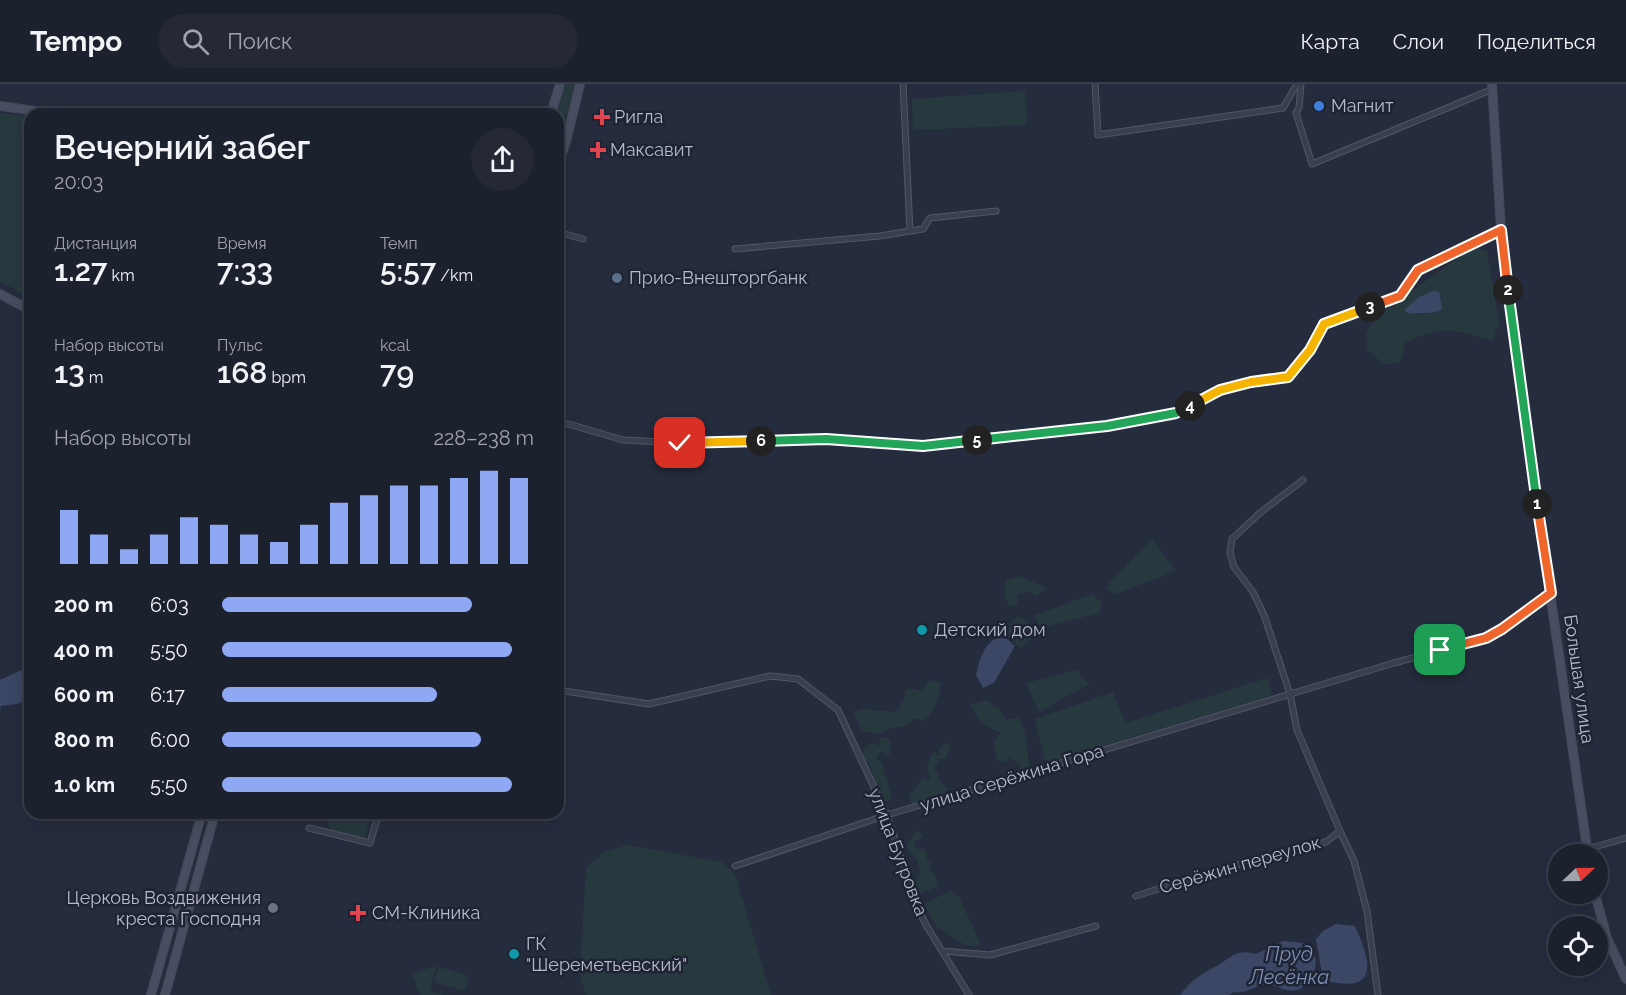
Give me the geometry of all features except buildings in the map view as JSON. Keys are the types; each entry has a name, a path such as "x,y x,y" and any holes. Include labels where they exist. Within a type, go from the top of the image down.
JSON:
{"street":[{"path":"553,108 560,84"},
{"path":"564,148 580,84"},
{"path":"903,84 910,231"},
{"path":"1095,84 1098,135 1283,108 1299,84"},
{"path":"1299,84 1299,108 1296,113 1312,164 1492,87"},
{"name":"Большая улица","path":"1492,87 1501,230 1513,337 1586,844"},
{"path":"0,106 24,109"},
{"path":"1283,108 1284,111 1296,113"},
{"path":"735,249 880,236 923,229 930,218 996,211"},
{"path":"564,423 623,440 680,443 826,439 923,446 1107,426 1171,414 1220,390 1251,382 1288,377 1310,350 1324,324 1400,296 1418,270 1501,230"},
{"path":"564,234 583,239"},
{"path":"0,294 24,307"},
{"path":"1290,694 1264,615 1253,592 1234,567 1230,553 1232,539 1261,512 1303,480"},
{"name":"улица Серёжина Гора","path":"735,866 887,815 1394,663 1486,638 1551,593"},
{"name":"улица Бугровка","path":"564,691 649,704 770,676 798,679 838,710 887,815 915,902 968,995"},
{"name":"Серёжин переулок","path":"1136,896 1214,871 1326,842 1340,831 1297,730 1290,694"},
{"path":"151,995 200,819"},
{"path":"165,995 213,819"},
{"path":"309,828 370,843 377,819"},
{"path":"1340,831 1354,861 1367,911 1378,995"},
{"path":"1608,844 1626,838"},
{"path":"1598,904 1607,938 1626,979"},
{"path":"942,951 990,955 1096,926"}],"shaded area":[{"path":"565,84 575,84 564,125 564,108 558,108"},
{"path":"1025,91 1027,125 913,130 912,99"},
{"path":"0,113 24,116 24,295 0,281"},
{"path":"1478,248 1487,251 1499,323 1493,340 1450,331 1431,333 1406,342 1400,362 1384,365 1367,349 1366,332 1375,317 1465,253","holes":["1427,295 1423,314 1417,312 1415,301"]},
{"path":"1152,539 1176,571 1115,594 1105,588"},
{"path":"1019,576 1047,588 1035,596 1030,591 1017,594 1018,605 1009,607 1005,595 1006,581"},
{"path":"1093,594 1102,604 1099,613 1040,628 1035,615"},
{"path":"1015,618 1026,619 1036,633 1021,648 1005,634"},
{"path":"1076,670 1089,684 1039,712 1026,683"},
{"path":"1268,678 1272,696 1045,763 1035,719 1113,692 1125,723"},
{"path":"934,680 941,683 939,695 934,708 924,721 914,718 908,725 879,734 862,731 854,712 862,709 895,712 905,699 905,690 911,688 921,691 928,682"},
{"path":"987,700 998,708 1006,720 1020,717 1025,733 1030,769 1019,772 1020,765 1009,757 1007,763 997,760 993,742 1001,733 981,723 970,705"},
{"path":"886,737 891,741 889,756 881,751 876,759 882,762 892,801 885,801 879,785 875,783 870,763 865,761 862,754 866,746 873,743 878,746 880,738"},
{"path":"947,742 950,750 945,759 939,759 935,768 943,786 948,789 942,795 912,806 909,796 923,778 931,781 927,769 931,755 935,752 937,756 940,755 938,750"},
{"path":"326,819 370,819 365,839 330,830"},
{"path":"918,830 923,837 914,843 916,849 922,848 927,853 926,861 931,862 929,871 934,873 938,886 918,894 913,883 920,872 917,859 908,850 907,843"},
{"path":"627,845 722,862 735,874 771,995 586,995 580,976 586,868 604,852"},
{"path":"950,891 960,898 981,946 965,945 937,927 924,904"},
{"path":"436,966 430,986 432,992 444,995 420,995 412,974"},
{"path":"439,967 469,976 465,991 434,982"}],"water":[{"path":"1433,291 1439,292 1442,309 1409,314 1404,310 1419,297"},
{"path":"998,638 1007,639 1015,646 994,683 983,688 976,675 979,664 986,648"},
{"path":"24,669 24,701 1,706 0,710 0,680"},
{"name":"Пруд Лесёнка","path":"1336,924 1355,926 1367,964 1362,980 1341,984 1323,980 1316,939 1323,931"},
{"name":"Пруд Лесёнка","path":"1283,941 1305,944 1314,952 1316,958 1311,978 1297,990 1290,991 1265,985 1229,995 1180,995 1199,976 1233,955 1243,952 1256,954"}],"place":[{"name":"Магнит","path":"1319,106"},
{"name":"Ригла","path":"602,117"},
{"name":"Максавит","path":"598,150"},
{"name":"Прио-Внешторгбанк","path":"617,278"},
{"name":"Детский дом","path":"922,630"},
{"name":"Церковь Воздвижения креста Господня","path":"273,908"},
{"name":"СМ-Клиника","path":"358,913"},
{"name":"ГК \"Шереметьевский\"","path":"514,954"}],"route":[{"path":"680,443 826,439 923,446 1107,426 1176,413 1220,390 1251,382 1288,377 1310,350 1324,324 1400,296 1418,270 1501,230 1513,337 1551,593 1486,638 1440,650"}]}
